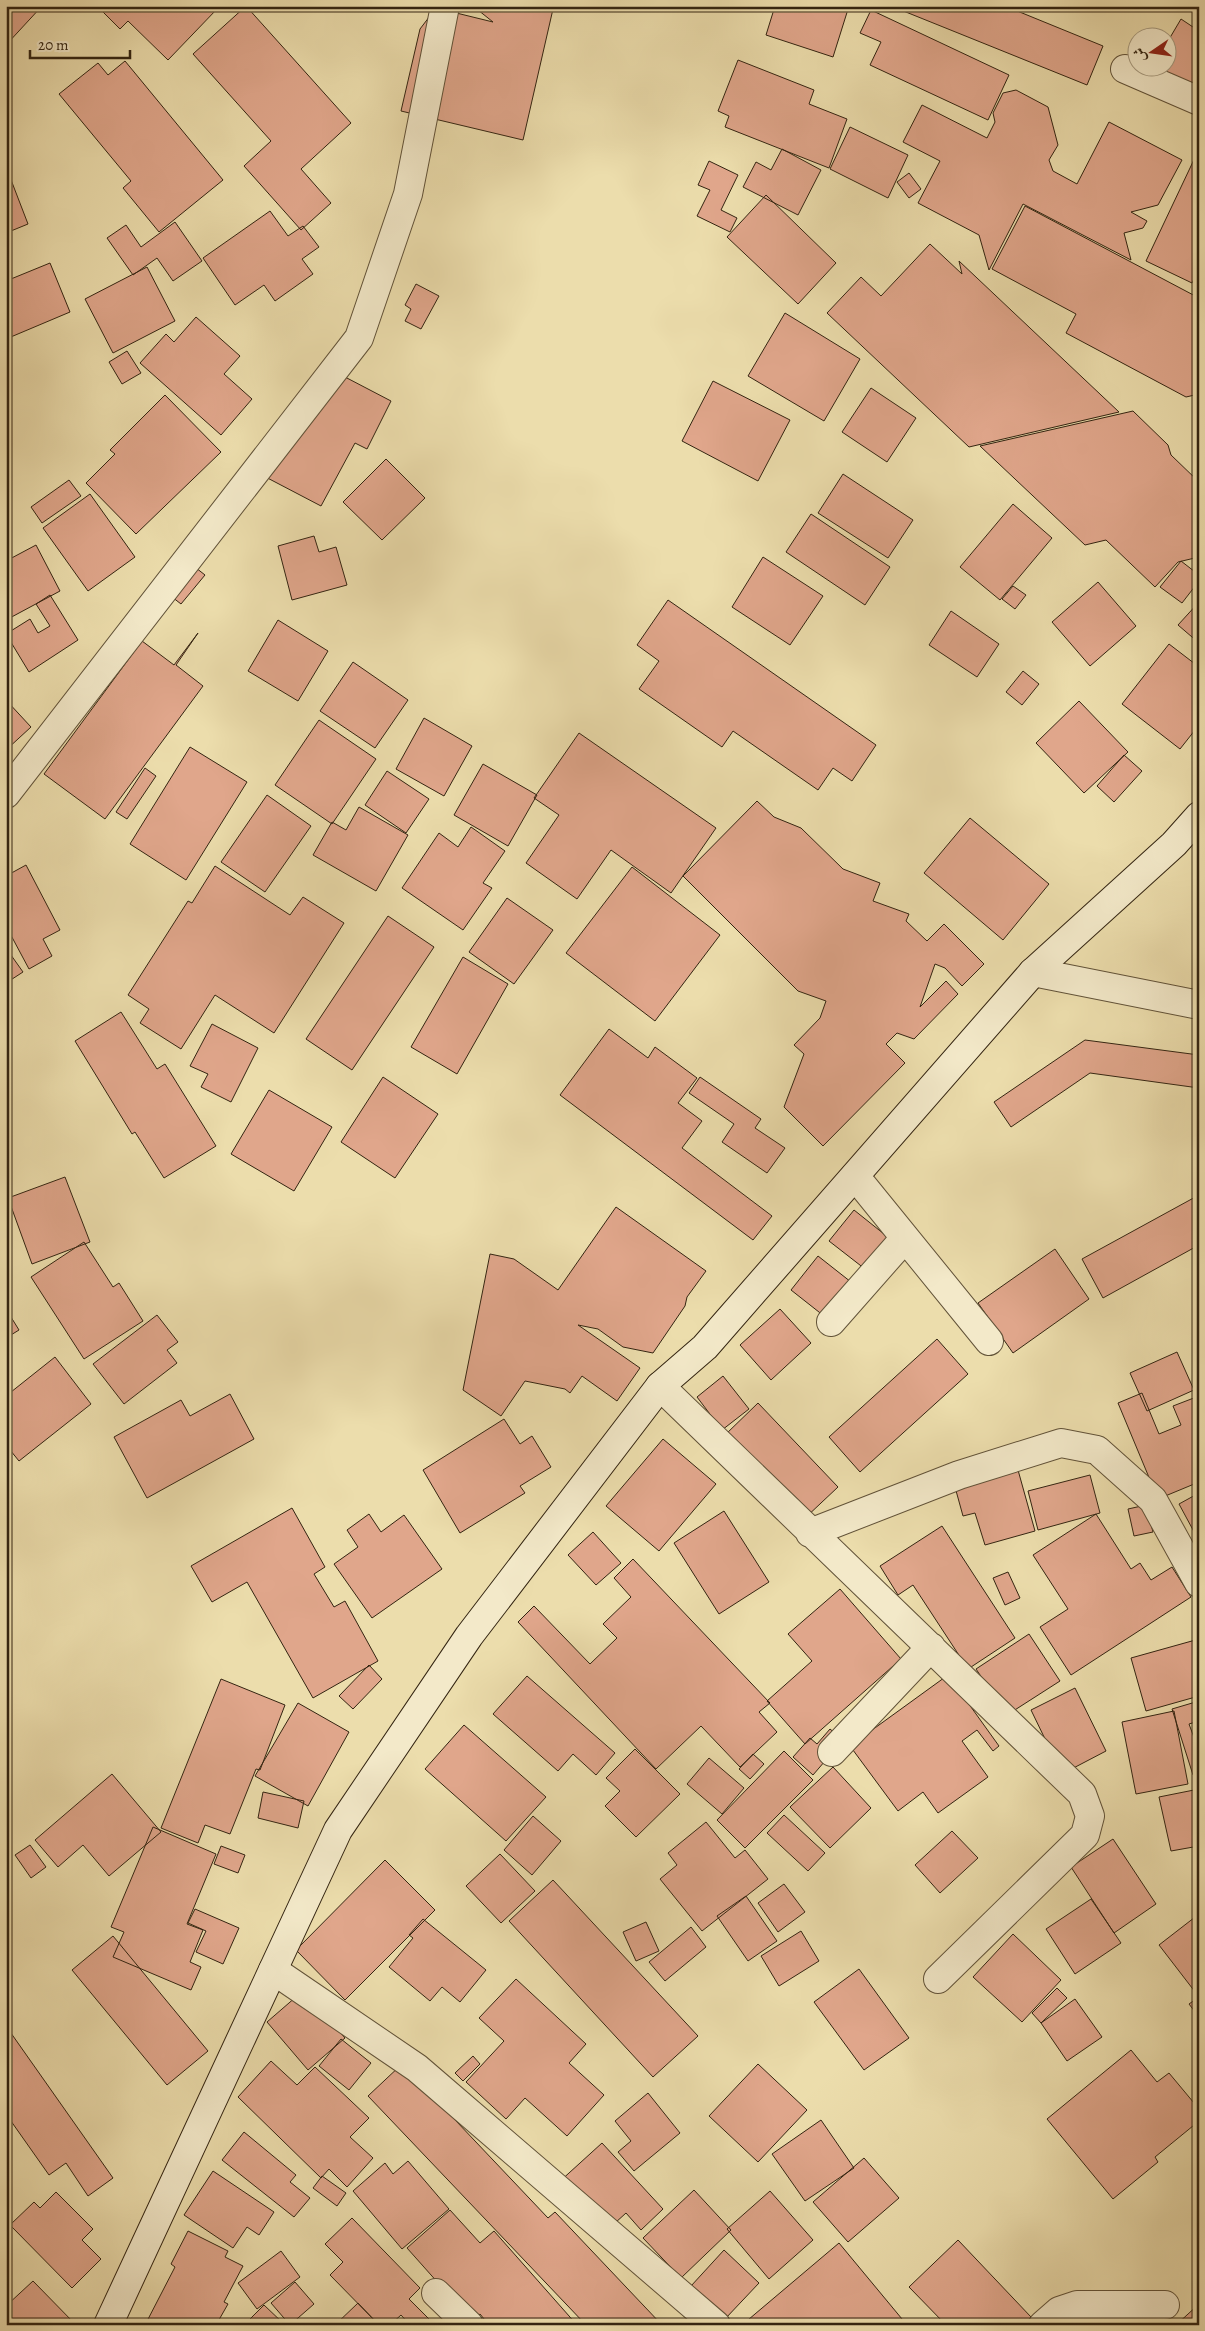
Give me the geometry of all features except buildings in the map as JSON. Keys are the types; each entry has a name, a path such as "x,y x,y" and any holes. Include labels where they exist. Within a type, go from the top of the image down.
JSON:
{"street":[{"path":"6,794 359,338 408,194 445,6"},
{"path":"1125,69 1199,102"},
{"path":"108,2325 343,1822 469,1636 660,1386 705,1347 1034,972 1174,844 1199,816"},
{"path":"1034,972 1199,1005"},
{"path":"855,1176 989,1341"},
{"path":"831,1322 905,1238"},
{"path":"660,1386 1082,1794 1090,1816 1085,1835 938,1980"},
{"path":"810,1533 959,1475 1061,1443 1097,1450 1153,1500 1199,1583"},
{"path":"832,1752 931,1647"},
{"path":"273,1970 417,2068 716,2325"},
{"path":"436,2293 468,2325"},
{"path":"1043,2325 1059,2311 1077,2305 1165,2305"}]}
